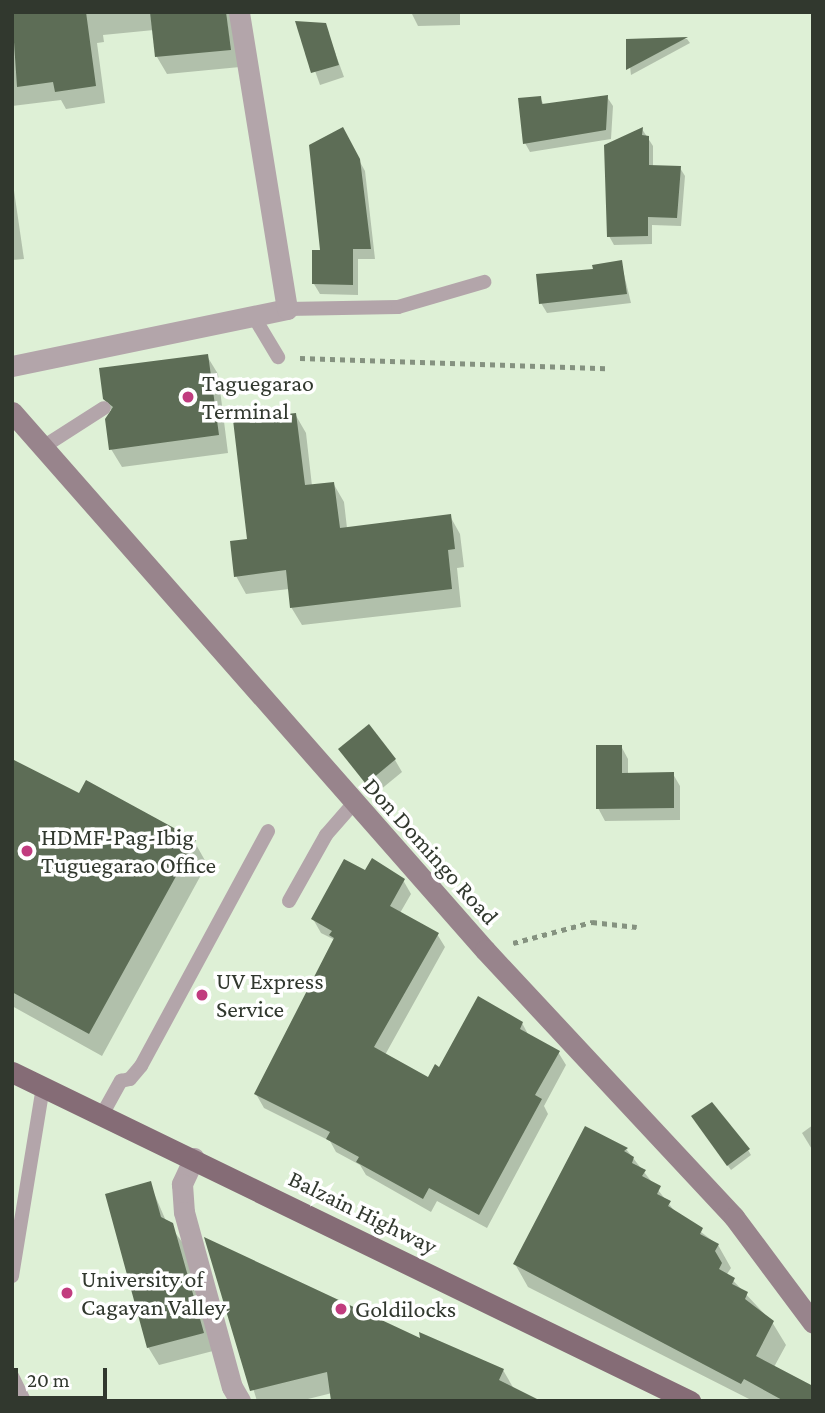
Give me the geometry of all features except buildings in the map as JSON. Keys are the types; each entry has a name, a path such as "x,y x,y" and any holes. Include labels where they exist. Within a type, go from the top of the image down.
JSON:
{"main road":[{"name":"Don Domingo Road","path":"12,412 353,804 734,1217 813,1323"},
{"name":"Balzain Highway","path":"12,1072 690,1401"}],"street":[{"path":"12,366 287,309 239,12"},
{"path":"194,1158 182,1184 184,1212 232,1387 240,1401"}],"lane":[{"path":"287,309 398,307 484,282"},
{"path":"254,317 278,357"},
{"path":"43,447 104,408"},
{"path":"289,901 326,835 353,804"},
{"path":"103,1114 121,1081 130,1079 141,1066 268,831"},
{"path":"12,1276 43,1087"},
{"path":"12,1376 24,1401"}],"path":[{"path":"278,357 606,368"},
{"path":"485,950 592,922 637,927"}],"place":[{"name":"Taguegarao Terminal","path":"188,397"},
{"name":"HDMF-Pag-Ibig Tuguegarao Office","path":"27,851"},
{"name":"UV Express Service","path":"202,995"},
{"name":"University of Cagayan Valley","path":"67,1293"},
{"name":"Goldilocks","path":"341,1309"}]}
